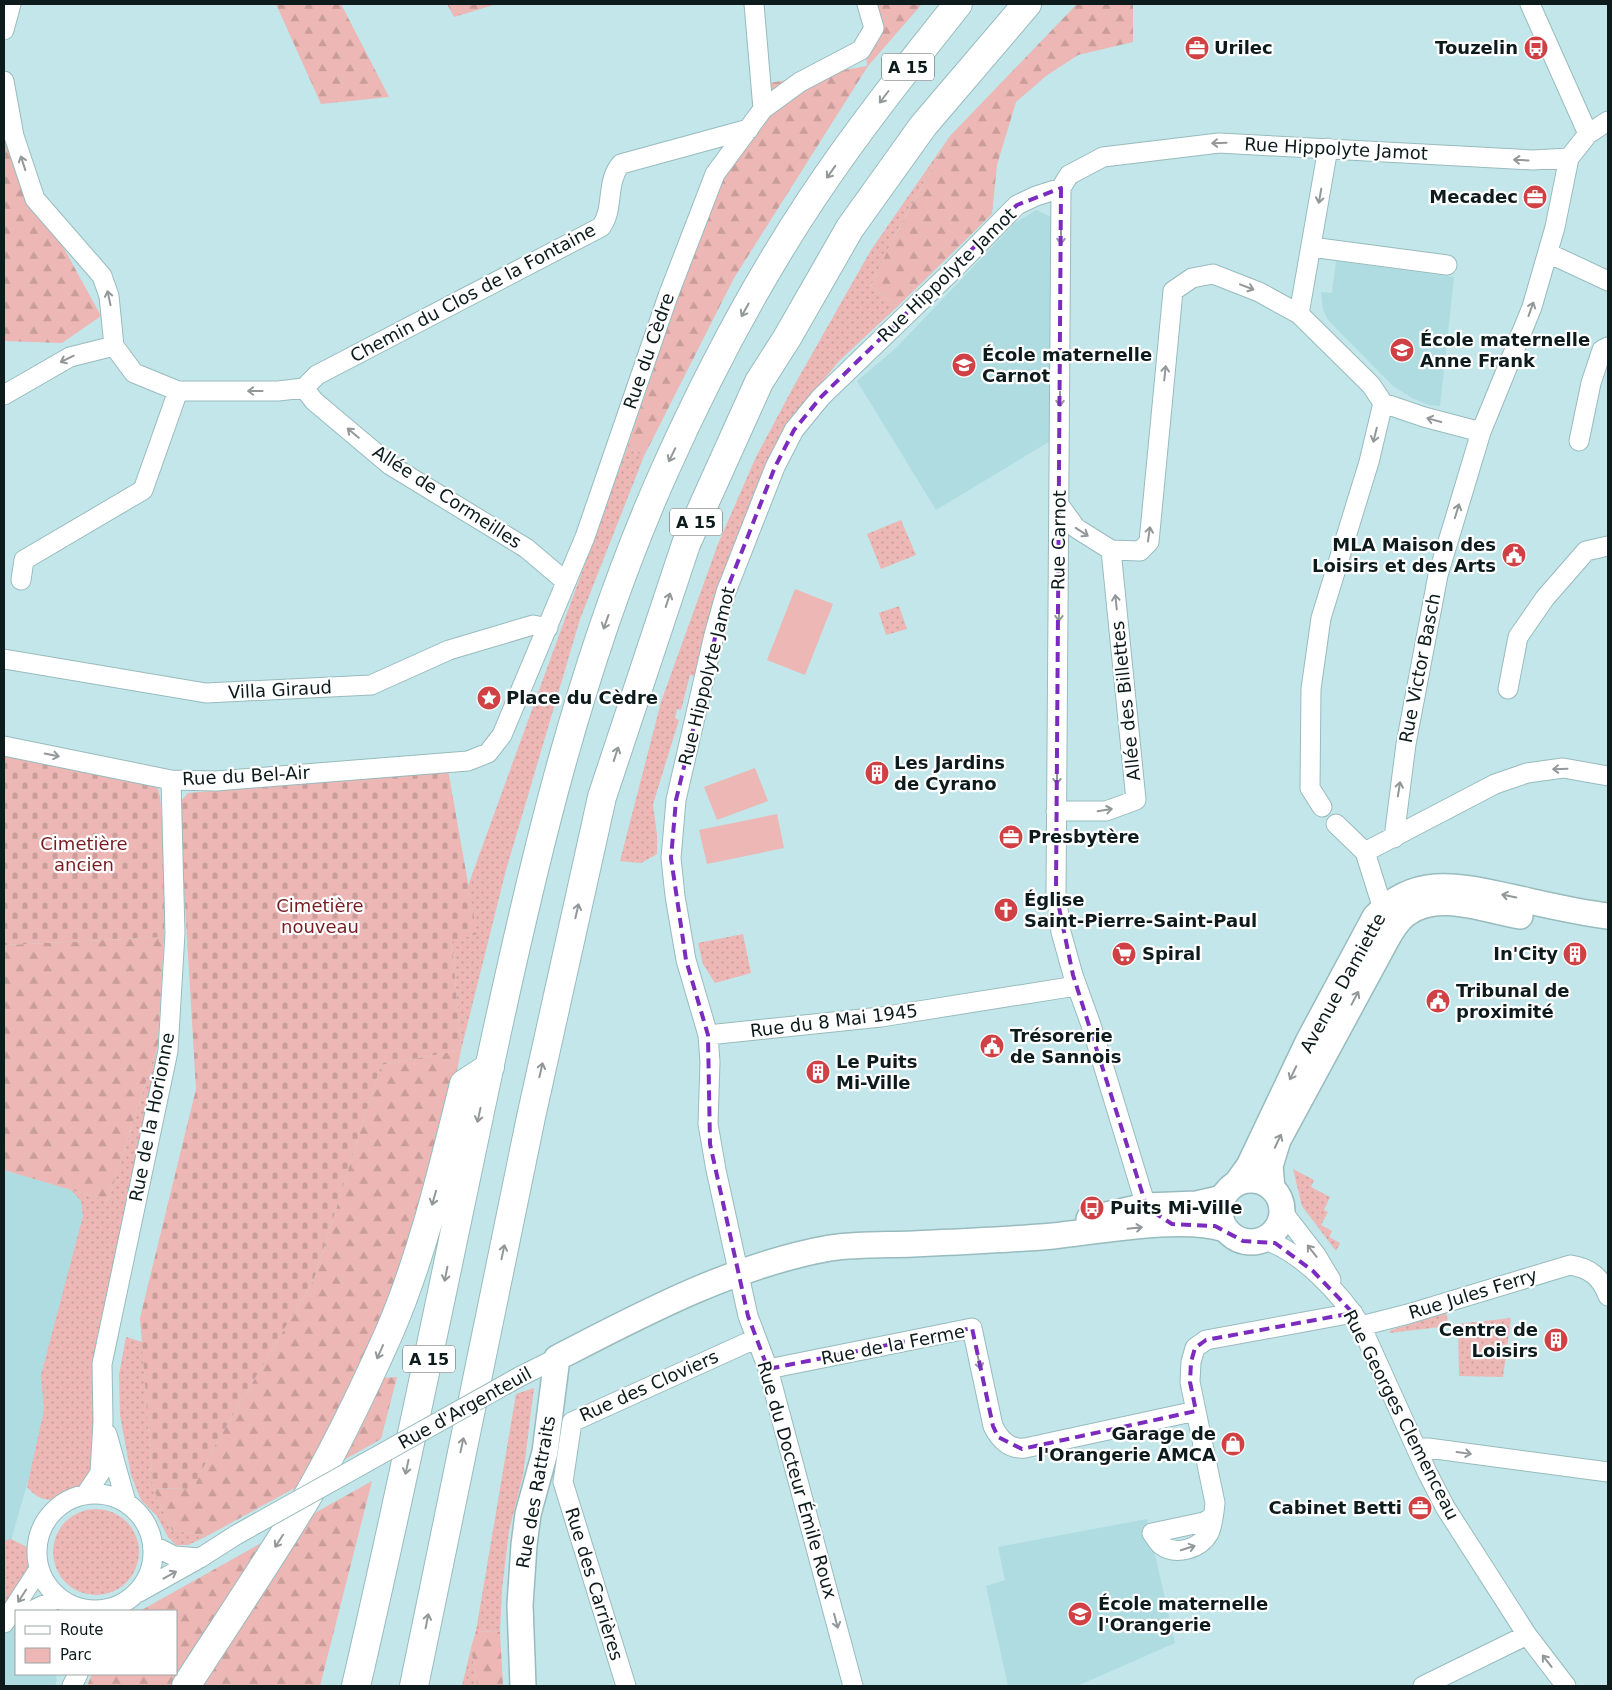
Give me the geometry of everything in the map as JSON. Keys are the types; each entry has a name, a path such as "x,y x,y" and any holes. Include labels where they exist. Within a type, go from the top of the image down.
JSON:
{"highway":[{"name":"A 15","path":"356,1686 409,1457 528,890 555,784 601,637 663,474 726,344 811,200 885,96 958,4"},
{"name":"A 15","path":"415,1686 442,1544 530,1117 602,797 686,544 758,382 787,338 850,228 923,126 1003,29 1027,4"},
{"path":"186,1686 306,1498 361,1394 389,1332 409,1278 447,1152 464,1084 490,1067"}],"main road":[{"name":"Avenue Damiette","path":"1230,1191 1248,1166 1308,1042 1375,917 1398,898 1415,891 1454,885 1608,916"},
{"name":"Avenue Damiette","path":"1272,1188 1270,1166 1278,1140 1391,930 1406,914 1424,905 1449,903 1608,929"},
{"path":"1255,1180 1272,1188 1278,1196 1282,1211 1279,1225 1264,1240 1243,1241 1225,1229 1203,1224 1172,1224 1017,1239 1146,1206 1197,1204 1255,1180"},
{"path":"1225,1229 1220,1217 1230,1191"},
{"name":"Rue d'Argenteuil","path":"557,1358 636,1319 738,1274 769,1264 832,1248 1017,1239"},
{"name":"Rue des Rattraits","path":"523,1686 520,1605 524,1545 528,1514 545,1452 557,1358"}],"street":[{"path":"4,30 11,4"},
{"path":"754,4 764,109"},
{"name":"Rue du Cèdre","path":"565,581 585,537 668,296 715,174 764,109 800,82 861,50 874,28 867,4"},
{"path":"1530,4 1588,134"},
{"path":"4,81 14,136 35,199 102,276 109,296 114,346 134,373 178,391 278,391 304,388"},
{"path":"1569,158 1588,134 1608,121"},
{"name":"Chemin du Clos de la Fontaine","path":"304,388 317,375 601,227 605,221 612,178 621,164 749,129"},
{"name":"Rue Hippolyte Jamot","path":"708,1035 686,960 675,896 671,858 676,800 714,635 726,592 775,467 794,430 821,397 954,269 1017,205 1036,196 1062,188 1068,175 1092,161 1105,157 1219,143 1533,160 1569,158"},
{"path":"1299,314 1328,148"},
{"name":"Rue Victor Basch","path":"1394,838 1406,744 1438,575 1481,432 1532,307 1548,253 1569,158"},
{"name":"Rue Carnot","path":"1062,188 1056,893 1061,932 1076,986 1091,1025 1146,1206"},
{"path":"1311,247 1447,264"},
{"path":"1548,253 1608,281"},
{"path":"1060,506 1076,528 1111,550 1140,551 1149,542 1173,291 1192,278 1213,274 1259,292 1299,314 1371,385 1383,403 1424,417 1481,432"},
{"path":"4,394 70,357 114,346"},
{"path":"1580,441 1591,383 1602,350 1608,348"},
{"name":"Allée de Cormeilles","path":"304,388 314,401 390,465 526,548 565,581"},
{"path":"21,580 24,560 143,490 178,391"},
{"path":"1322,806 1310,788 1311,689 1321,618 1369,462 1383,403"},
{"path":"1508,689 1518,637 1534,613 1586,552 1608,546"},
{"name":"Allée des Billettes","path":"1056,811 1106,811 1136,800 1111,550"},
{"path":"548,628 565,581"},
{"name":"Villa Giraud","path":"4,659 206,693 371,685 449,650 533,624 548,628"},
{"name":"Rue du Bel-Air","path":"4,746 171,780 216,781 461,762 479,758 496,745 548,628"},
{"path":"1365,852 1495,784 1527,773 1564,768 1608,776"},
{"name":"Rue de la Horionne","path":"86,1494 100,1473 103,1421 102,1364 168,1051 175,932 171,780"},
{"path":"1336,824 1365,852 1383,909"},
{"name":"Rue du 8 Mai 1945","path":"708,1035 881,1017 1076,986"},
{"name":"Rue du Docteur Émile Roux","path":"708,1035 710,1062 708,1124 710,1144 738,1274 755,1339 768,1369 853,1686"},
{"path":"1146,1206 1172,1224"},
{"name":"Rue Georges Clemenceau","path":"1282,1211 1316,1255 1337,1292 1357,1320 1445,1507 1527,1635 1566,1686"},
{"name":"Rue Georges Clemenceau","path":"1264,1240 1284,1248 1337,1292"},
{"name":"Rue Jules Ferry","path":"1213,1517 1215,1503 1190,1382 1191,1362 1195,1348 1206,1340 1408,1314 1554,1268 1570,1265 1584,1267 1597,1276 1606,1291"},
{"name":"Rue de la Ferme","path":"768,1369 972,1328 992,1426 998,1437 1008,1445 1026,1448 1196,1411"},
{"name":"Rue des Cloviers","path":"562,1482 572,1422 755,1339"},
{"name":"Rue d'Argenteuil","path":"139,1592 200,1558 236,1535 557,1358"},
{"name":"Rue de la Horionne","path":"103,1421 126,1502"},
{"path":"1416,1448 1608,1472"},
{"name":"Rue des Carrières","path":"562,1482 626,1686"},
{"path":"86,1494 107,1494 126,1502 140,1513 149,1529 154,1546 151,1570 139,1592 113,1609 84,1610 59,1598 47,1585 39,1569 37,1547 41,1530 49,1515 66,1501 86,1494"},
{"path":"154,1546 174,1556 200,1558"},
{"path":"4,1623 39,1569"},
{"path":"33,1610 59,1598"},
{"path":"4,1627 15,1621"},
{"path":"1422,1686 1527,1635"}],"highlighted area":[{"path":"1061,188 1056,893 1073,975 1147,1208 1172,1224 1215,1226 1243,1241 1275,1243 1313,1271 1353,1313 1206,1340 1195,1348 1191,1362 1190,1382 1196,1411 1022,1449 998,1437 993,1426 972,1328 768,1369 748,1316 710,1144 708,1035 686,960 671,858 676,800 726,592 775,467 794,430 821,397 1017,205"}],"shaded area":[{"name":"École maternelle Carnot","path":"1036,210 1053,218 1052,440 936,510 857,381 896,348 1015,223"},
{"name":"École maternelle Anne Frank","path":"1336,261 1454,277 1440,406 1429,405 1412,398 1393,386 1328,320 1323,310 1321,292 1332,293"},
{"path":"4,1170 108,1201 4,1565"},
{"name":"École maternelle l'Orangerie","path":"1147,1519 1175,1643 1077,1686 1008,1686 986,1586 1005,1580 998,1547"},
{"path":"4,1566 16,1610 15,1675 55,1675 57,1680 55,1686 4,1686"}],"green space":[{"path":"276,4 341,4 389,97 321,104"},
{"path":"447,4 497,4 454,17"},
{"path":"862,4 922,4 868,66 734,278 644,456 627,448 713,195 736,142 777,109 770,83 867,66"},
{"path":"1077,4 1133,4 1133,42 1078,55 1046,76 1016,102 997,165 992,214 897,307 871,286 892,241 950,136"},
{"path":"4,98 22,172 101,316 62,343 4,341"},
{"path":"950,136 894,237 871,286 897,307 839,361 800,409 754,492 714,602 695,676 690,675 681,710 677,709 675,718 679,720 653,804 657,835 657,854 641,863 620,861 661,702 718,544 756,457 871,250"},
{"path":"627,448 644,456 580,619 506,870 461,1050 452,940 477,934 468,886"},
{"path":"901,520 916,555 881,569 867,534"},
{"path":"795,589 833,604 805,675 767,660"},
{"path":"899,606 907,629 886,635 879,613"},
{"name":"Cimetière ancien","path":"4,755 154,784 158,789 160,797 166,863 164,937 4,945"},
{"path":"755,768 768,801 717,820 704,787"},
{"name":"Cimetière nouveau","path":"448,770 477,934 452,941 461,1050 381,1065 314,1279 211,1452 193,1489 153,1488 140,1318 196,1089 179,803 188,793"},
{"path":"777,814 784,848 707,864 699,830"},
{"path":"743,934 751,973 715,983 703,964 698,943"},
{"path":"164,937 158,1044 108,1201 4,1170 4,945"},
{"path":"158,1044 136,1174 97,1456 88,1484 64,1497 49,1500 35,1494 27,1487 44,1410 41,1375 83,1216 81,1201 71,1190 108,1201"},
{"path":"461,1050 429,1212 306,1482 207,1536 172,1530 153,1488 193,1489 211,1452 314,1279 381,1065"},
{"path":"1293,1169 1314,1180 1311,1187 1330,1197 1324,1210 1328,1212 1321,1225 1332,1231 1329,1237 1340,1243 1336,1251 1302,1206"},
{"path":"1446,1313 1449,1326 1389,1333 1391,1330"},
{"path":"1511,1318 1503,1377 1459,1376 1458,1324"},
{"path":"126,1337 142,1342 153,1488 172,1530 207,1536 188,1545 176,1545 168,1537 157,1516 141,1500 131,1475 120,1415 119,1375"},
{"path":"397,1377 381,1439 335,1465 381,1378"},
{"path":"534,1388 523,1475 509,1531 502,1589 500,1632 476,1631 516,1394"},
{"path":"372,1481 320,1686 87,1686 92,1675 178,1675 178,1610 142,1610"},
{"path":"96,1509 112,1513 126,1522 135,1536 139,1552 135,1568 126,1582 112,1591 96,1595 80,1591 66,1582 57,1568 53,1552 57,1536 66,1522 80,1513"},
{"path":"11,1539 27,1547 29,1566 25,1582 4,1611 4,1541"},
{"path":"476,1631 500,1632 503,1686 477,1686 471,1648"},
{"path":"471,1648 477,1686 462,1686"}],"place":[{"name":"Urilec","path":"1197,48"},
{"name":"Touzelin","path":"1536,48"},
{"name":"Mecadec","path":"1535,197"},
{"name":"École maternelle Anne Frank","path":"1402,350"},
{"name":"École maternelle Carnot","path":"964,365"},
{"name":"MLA Maison des Loisirs et des Arts","path":"1514,555"},
{"name":"Place du Cèdre","path":"489,698"},
{"name":"Les Jardins de Cyrano","path":"877,773"},
{"name":"Presbytère","path":"1011,837"},
{"name":"Église Saint-Pierre-Saint-Paul","path":"1006,910"},
{"name":"Spiral","path":"1124,954"},
{"name":"In'City","path":"1575,954"},
{"name":"Tribunal de proximité","path":"1438,1001"},
{"name":"Trésorerie de Sannois","path":"992,1046"},
{"name":"Le Puits Mi-Ville","path":"818,1072"},
{"name":"Puits Mi-Ville","path":"1092,1208"},
{"name":"Centre de Loisirs","path":"1556,1340"},
{"name":"Garage de l'Orangerie AMCA","path":"1233,1444"},
{"name":"Cabinet Betti","path":"1420,1508"},
{"name":"École maternelle l'Orangerie","path":"1080,1614"}]}
